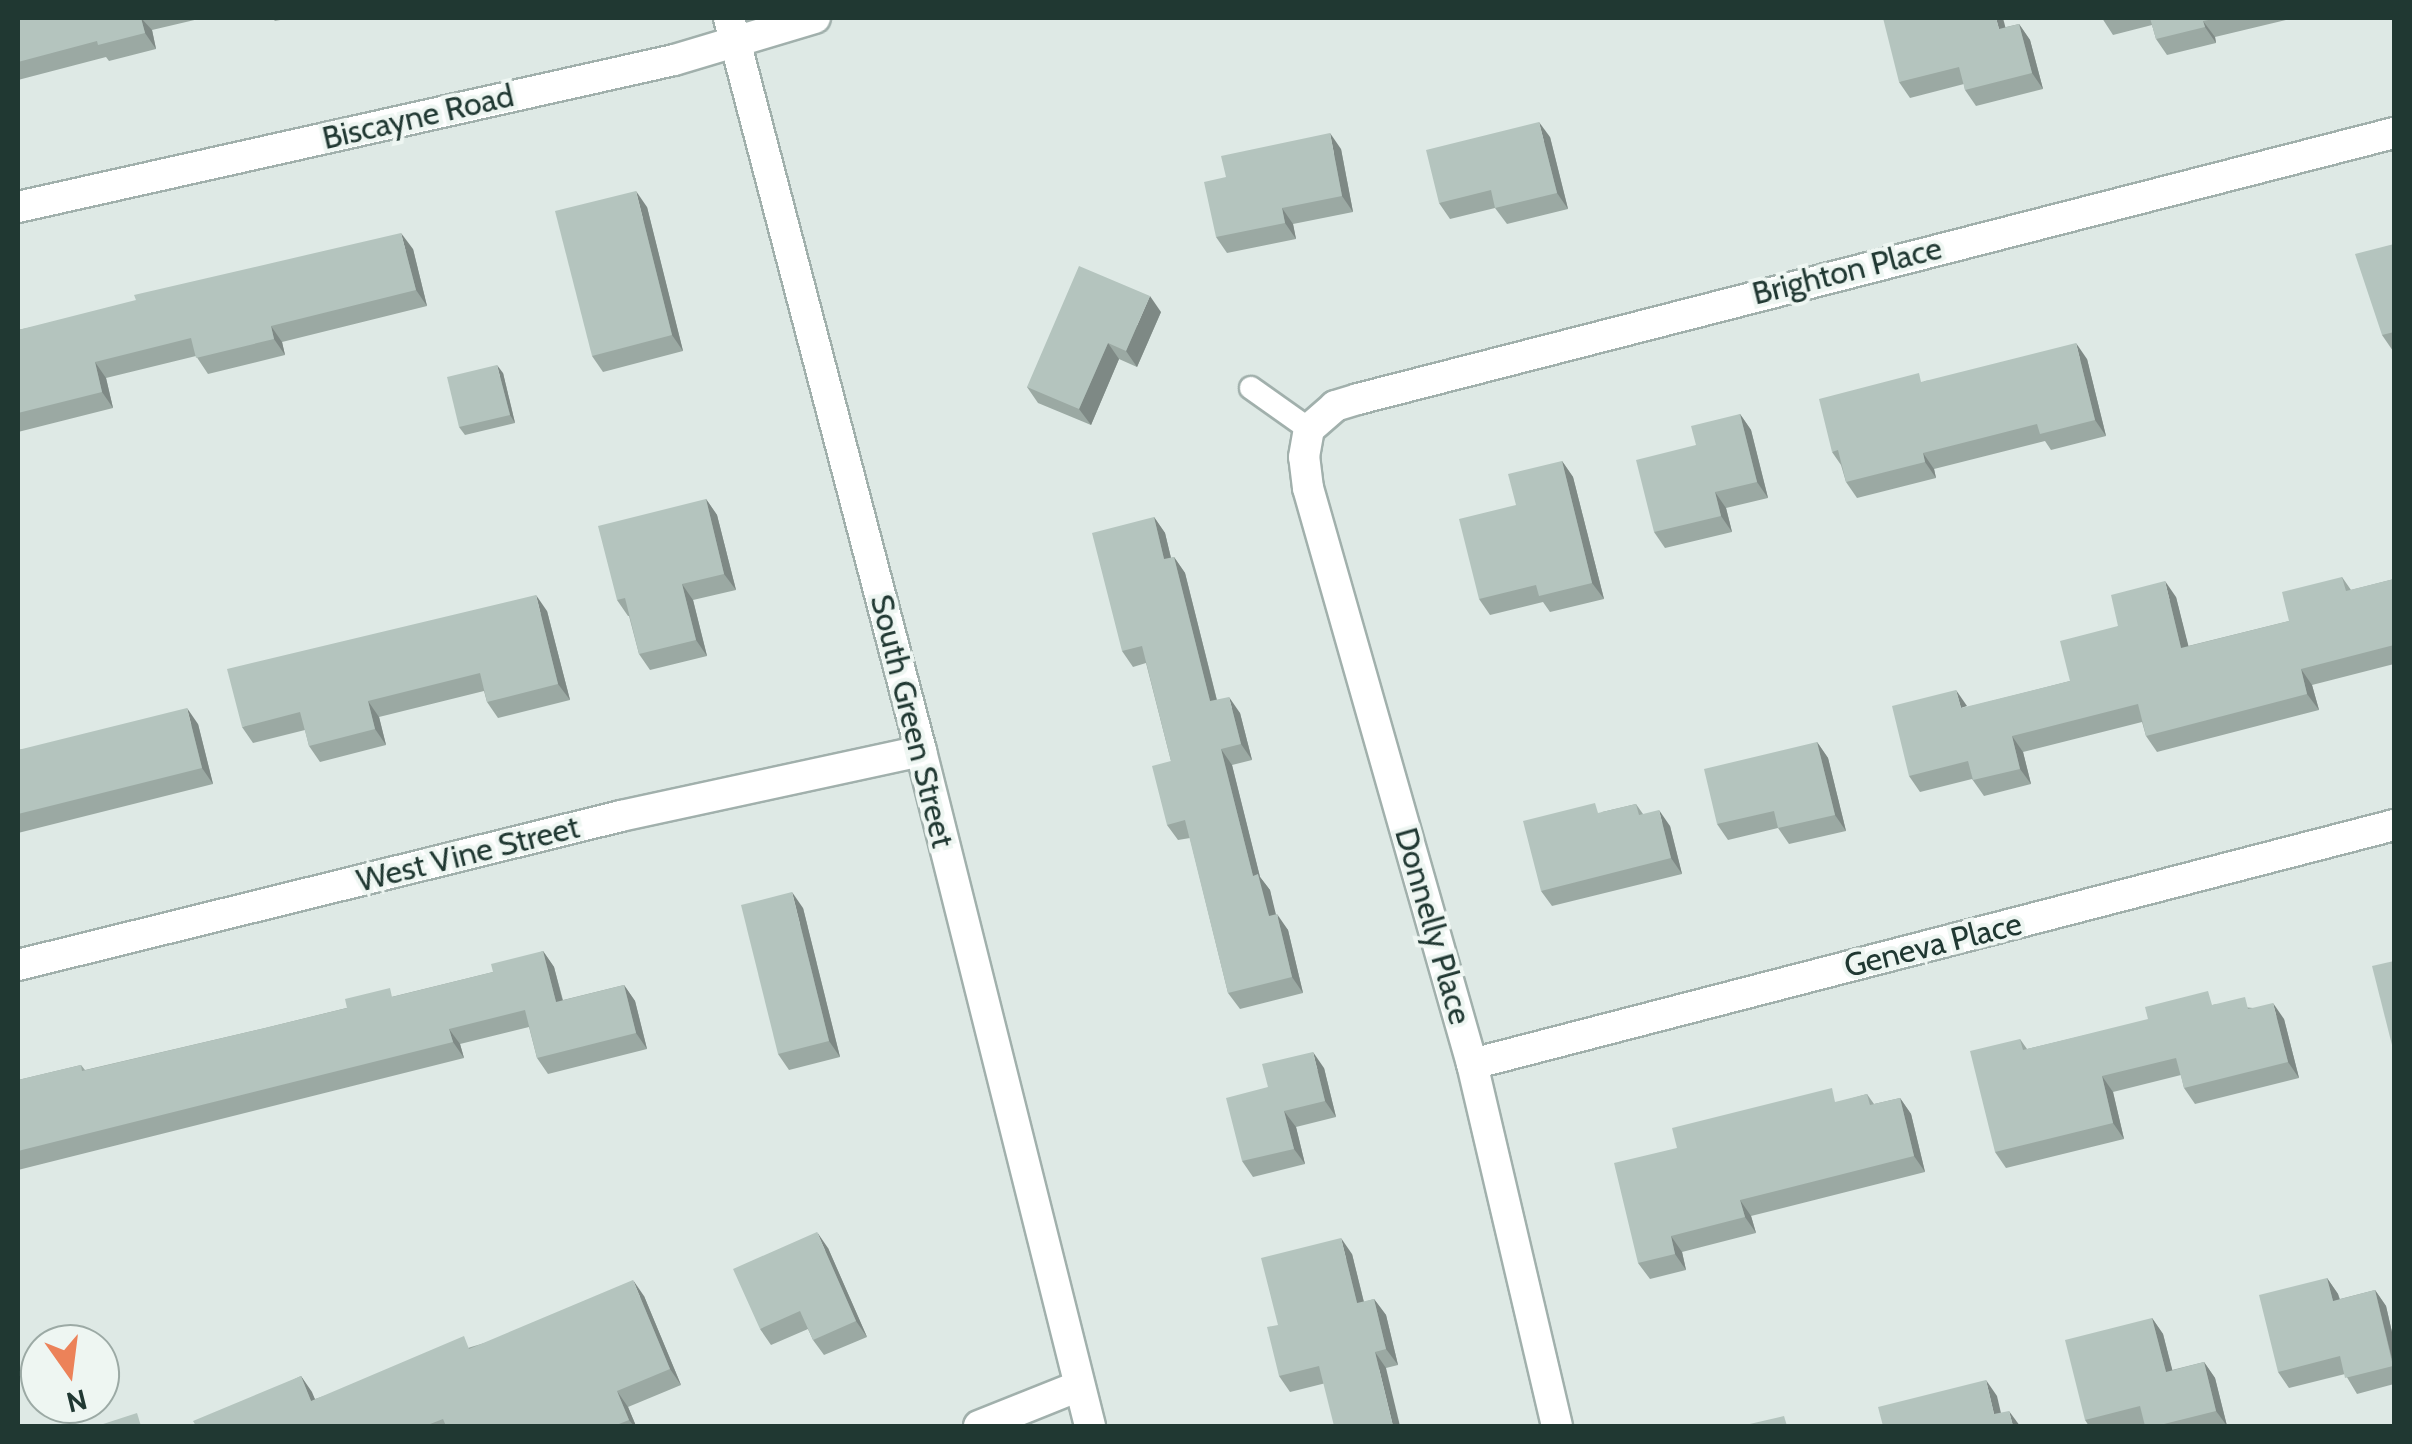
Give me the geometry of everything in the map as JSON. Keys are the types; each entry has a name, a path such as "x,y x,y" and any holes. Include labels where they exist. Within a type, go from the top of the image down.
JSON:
{"street":[{"name":"Biscayne Road","path":"18,206 674,60 732,30 815,18"},
{"name":"South Green Street","path":"732,30 920,751 1090,1426"},
{"name":"Brighton Place","path":"1309,429 1335,406 1358,399 2394,132"},
{"name":"Donnelly Place","path":"1309,429 1304,458 1308,488 1472,1064 1557,1426"},
{"name":"West Vine Street","path":"18,966 620,816 920,751"},
{"name":"Geneva Place","path":"1472,1064 2394,826"},
{"path":"979,1426 1080,1386"}],"lane":[{"path":"1250,388 1309,429"}],"building":[{"path":"18,18 141,18 145,33 18,62"},
{"path":"1883,18 1996,18 1999,29 2019,24 2032,73 1965,90 1959,67 1899,82"},
{"path":"2150,18 2219,18 2203,21 2205,27 2156,39"},
{"path":"1539,122 1557,193 1495,208 1491,190 1439,203 1426,150"},
{"path":"1330,133 1342,196 1282,208 1285,223 1216,237 1204,182 1226,177 1221,156"},
{"path":"636,191 672,335 592,356 555,211"},
{"path":"401,233 416,290 271,326 274,339 196,358 191,338 95,362 102,392 18,413 18,330 136,300 134,295"},
{"path":"2394,244 2394,332 2382,335 2355,254"},
{"path":"1079,266 1150,296 1126,351 1108,343 1079,409 1027,387"},
{"path":"2076,343 2095,420 2040,434 2037,424 1923,453 1925,462 1846,482 1838,450 1832,452 1819,399 1919,373 1921,382"},
{"path":"497,365 510,415 459,427 447,377"},
{"path":"1740,414 1757,482 1715,492 1721,516 1654,532 1636,460 1696,445 1691,426"},
{"path":"1562,461 1592,583 1539,596 1536,585 1479,599 1459,519 1516,505 1508,474"},
{"path":"706,499 724,574 682,584 696,640 639,654 625,598 617,600 598,526"},
{"path":"1154,517 1164,559 1174,557 1210,701 1229,697 1241,744 1221,749 1253,876 1258,874 1269,916 1277,914 1292,977 1228,993 1185,820 1167,825 1152,766 1171,761 1142,646 1122,651 1092,533"},
{"path":"2342,577 2346,591 2394,579 2394,645 2301,669 2307,694 2146,736 2138,704 2012,736 2020,769 1973,780 1968,761 1909,776 1892,706 1956,690 1961,708 2070,681 2060,641 2118,626 2111,595 2165,581 2181,648 2289,621 2282,592"},
{"path":"536,595 558,684 487,702 480,673 368,701 375,729 309,746 300,712 242,727 227,669"},
{"path":"187,708 202,768 18,814 18,750"},
{"path":"1817,742 1835,815 1778,828 1774,811 1717,824 1704,769"},
{"path":"1595,803 1598,813 1636,804 1639,815 1659,810 1671,858 1541,891 1523,821"},
{"path":"792,892 829,1041 778,1054 741,905"},
{"path":"543,951 556,1002 624,985 636,1033 537,1058 525,1010 449,1029 453,1042 18,1151 18,1080 81,1065 82,1071 347,1008 345,999 390,988 392,997 493,972 491,964"},
{"path":"2394,961 2394,1049 2393,1049 2372,966"},
{"path":"2208,991 2212,1005 2245,997 2248,1009 2273,1003 2288,1062 2184,1088 2176,1058 2102,1076 2113,1123 1995,1152 1970,1051 2020,1039 2023,1050 2148,1019 2145,1007"},
{"path":"1313,1052 1325,1101 1284,1111 1294,1149 1242,1161 1226,1098 1268,1087 1262,1064"},
{"path":"1832,1088 1835,1102 1867,1094 1870,1105 1900,1098 1914,1156 1740,1200 1745,1217 1671,1236 1675,1254 1638,1263 1614,1163 1677,1148 1672,1128"},
{"path":"817,1232 856,1321 813,1340 800,1311 760,1329 733,1269"},
{"path":"1341,1238 1357,1303 1374,1299 1386,1349 1375,1352 1393,1426 1334,1426 1319,1366 1279,1376 1267,1327 1278,1325 1261,1258"},
{"path":"2327,1278 2333,1301 2375,1290 2393,1366 2345,1378 2340,1356 2278,1372 2259,1295"},
{"path":"633,1280 670,1369 617,1391 629,1420 614,1426 446,1426 443,1419 425,1426 196,1426 193,1421 301,1376 311,1401 464,1336 469,1349"},
{"path":"2152,1318 2166,1372 2204,1362 2216,1411 2156,1426 2145,1426 2140,1406 2085,1420 2065,1340"},
{"path":"1986,1380 1994,1414 2009,1411 2013,1426 1883,1426 1878,1407"},
{"path":"137,1413 141,1426 97,1426 120,1424 120,1419"},
{"path":"1784,1416 1787,1426 1741,1426"}]}
